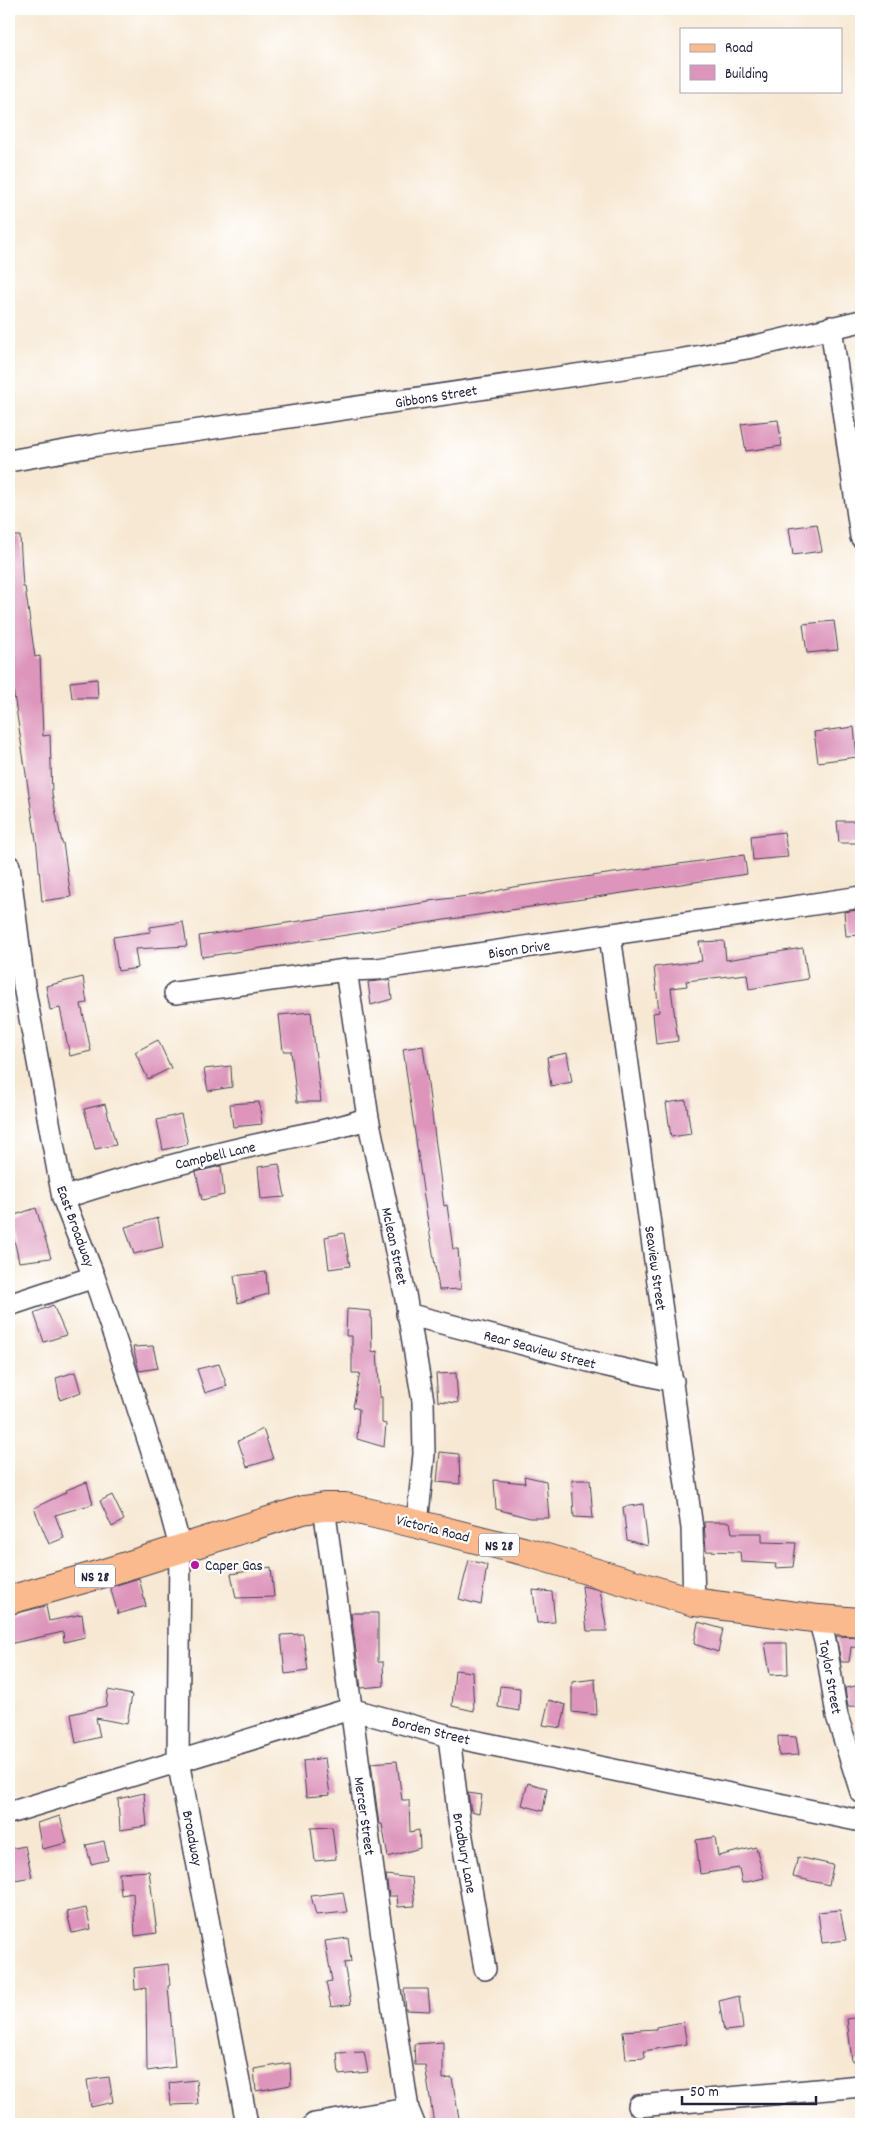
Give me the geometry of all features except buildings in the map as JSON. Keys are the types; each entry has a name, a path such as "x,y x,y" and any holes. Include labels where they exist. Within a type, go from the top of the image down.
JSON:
{"main road":[{"name":"Victoria Road","path":"9,1600 100,1574 180,1547 304,1510 324,1507 345,1507 522,1551 694,1602 819,1619 861,1622"}],"street":[{"name":"Gibbons Street","path":"9,461 107,444 678,360 746,348 861,321"},
{"path":"831,327 861,536"},
{"name":"East Broadway","path":"9,866 16,987 63,1198 94,1277 152,1449 180,1547"},
{"name":"Bison Drive","path":"175,994 346,970 377,969 861,897"},
{"name":"Seaview Street","path":"610,935 694,1543 694,1602"},
{"name":"Mclean Street","path":"346,970 368,1118 423,1401 424,1454 417,1524"},
{"name":"Campbell Lane","path":"63,1198 148,1170 284,1138 342,1128 368,1118"},
{"path":"9,1305 94,1277"},
{"name":"Rear Seaview Street","path":"407,1314 604,1366 673,1381"},
{"name":"Mercer Street","path":"324,1507 383,1944 411,2116"},
{"name":"Broadway","path":"180,1547 178,1761 247,2124"},
{"name":"Taylor Street","path":"819,1619 826,1644 837,1716 861,1792"},
{"path":"9,1813 350,1709"},
{"name":"Borden Street","path":"350,1709 449,1736 861,1821"},
{"name":"Bradbury Lane","path":"449,1736 459,1820 485,1969"},
{"path":"639,2106 861,2086"},
{"path":"314,2124 411,2116"}],"place":[{"name":"Caper Gas","path":"195,1565"}]}
